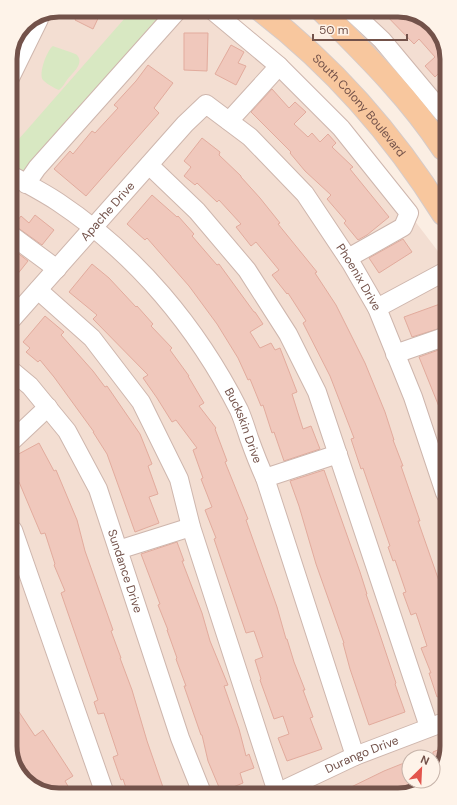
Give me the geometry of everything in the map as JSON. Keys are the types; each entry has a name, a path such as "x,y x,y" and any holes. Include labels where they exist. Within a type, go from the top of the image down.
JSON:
{"main road":[{"name":"South Colony Boulevard","path":"268,17 303,46 357,100 398,149 426,186 440,209"},
{"path":"329,17 385,74 413,108 440,145"}],"street":[{"path":"18,180 37,168 172,17"},
{"path":"220,17 279,66 341,128 409,213 402,227 348,258"},
{"path":"357,17 382,40 440,111"},
{"path":"17,64 36,24"},
{"path":"229,121 279,66"},
{"name":"Phoenix Drive","path":"206,104 250,137 305,194 348,258 377,308 413,397 440,478"},
{"name":"Apache Drive","path":"17,313 185,124 206,104"},
{"path":"149,164 197,211 247,270 288,334 317,392 429,727"},
{"name":"Buckskin Drive","path":"18,180 58,202 111,242 139,268 169,302 196,337 221,378 240,412 255,455 265,478 355,756"},
{"path":"17,239 57,268"},
{"path":"377,308 440,274"},
{"path":"38,290 92,338 141,402 179,479 191,527 277,788"},
{"path":"396,354 440,338"},
{"name":"Sundance Drive","path":"17,375 30,386 68,431 98,489 180,738 200,788"},
{"path":"17,436 48,407"},
{"path":"265,478 338,454"},
{"path":"118,550 191,527"},
{"path":"17,541 104,788"},
{"name":"Durango Drive","path":"287,788 355,756 440,723"}],"shaded area":[{"path":"54,17 228,17 317,93 440,255 440,749 401,749 401,788 398,788 57,788 46,786 31,778 21,764 17,746 17,57 18,48 21,41 31,27 38,23"},
{"path":"341,17 400,17 416,21 430,31 436,41 440,54 440,128 411,87"}],"green space":[{"path":"126,17 167,17 17,187 17,141"},
{"path":"53,46 75,54 79,58 76,69 59,90 46,83 42,77 44,62 48,52"}],"building":[{"path":"76,17 99,17 93,29 75,20"},
{"path":"388,17 411,19 426,27 430,31 436,41 440,54 440,72 435,77 425,66 435,57 419,39 414,44"},
{"path":"184,33 208,33 207,71 184,70"},
{"path":"231,45 244,52 238,63 246,66 236,85 215,74"},
{"path":"148,65 173,83 154,108 159,113 86,196 54,169 70,151 73,154 92,131 95,133 118,108 114,105 136,81"},
{"path":"272,89 289,108 295,102 306,112 294,124 308,137 312,133 320,142 328,134 336,143 332,147 353,167 350,169 389,217 367,235 358,240 344,223 346,221 327,199 331,195 305,171 290,153 291,152 251,112"},
{"path":"202,138 220,152 219,155 241,176 260,198 280,223 278,224 317,272 315,273 336,305 365,363 385,412 393,440 403,466 401,466 420,521 418,521 440,584 440,696 437,697 429,673 431,673 421,648 427,646 416,613 411,615 403,593 406,592 395,560 393,561 388,547 390,546 363,468 361,469 351,439 354,438 330,376 303,323 306,321 288,293 287,294 272,275 279,270 256,242 251,246 236,227 241,224 219,200 217,202 197,183 195,185 184,176 191,167 184,161"},
{"path":"152,195 177,217 178,216 194,234 192,236 217,265 219,264 255,312 263,324 250,332 260,348 271,343 275,350 280,348 297,392 292,394 303,429 311,426 320,449 284,461 274,432 272,433 263,405 261,406 250,379 248,380 238,358 217,324 189,286 147,238 145,240 127,224"},
{"path":"35,215 54,230 42,245 17,227 17,221 21,216 29,223"},
{"path":"403,239 412,252 379,273 369,258"},
{"path":"17,253 28,261 17,275"},
{"path":"92,264 109,278 136,307 137,306 153,324 151,326 172,348 170,350 189,376 204,403 199,406 216,428 215,429 227,461 225,462 248,519 246,520 277,607 286,639 305,690 303,690 313,717 310,718 322,749 287,761 278,738 289,734 283,716 274,719 260,680 261,679 255,660 263,657 254,631 246,633 214,539 216,538 205,510 212,507 201,479 203,478 193,450 197,448 176,420 172,422 143,378 148,375 93,319 97,315 69,292"},
{"path":"440,304 440,328 412,337 404,317"},
{"path":"45,316 64,332 61,335 105,387 107,386 140,434 152,464 148,466 158,494 149,497 159,523 135,532 107,454 94,432 40,360 38,362 26,352 30,348 23,342"},
{"path":"440,349 440,409 419,357"},
{"path":"39,443 54,471 56,470 77,520 85,551 113,630 111,631 132,690 147,741 163,788 126,788 123,779 121,780 113,757 118,755 104,713 98,714 94,702 98,700 61,593 65,591 54,565 55,564 45,533 41,534 19,482 18,483 17,481 17,455"},
{"path":"324,470 360,572 405,712 369,725 350,669 344,643 316,564 290,481"},
{"path":"177,542 184,561 182,561 202,613 210,641 228,685 224,686 239,729 246,756 249,754 254,768 240,773 243,783 231,788 219,788 208,761 202,735 184,686 186,686 176,659 177,658 168,630 158,605 160,604 141,554"},
{"path":"17,709 35,736 43,730 73,776 65,781 69,788 46,786 34,780 19,757 17,746"},
{"path":"401,764 401,788 349,788 384,771"}]}
